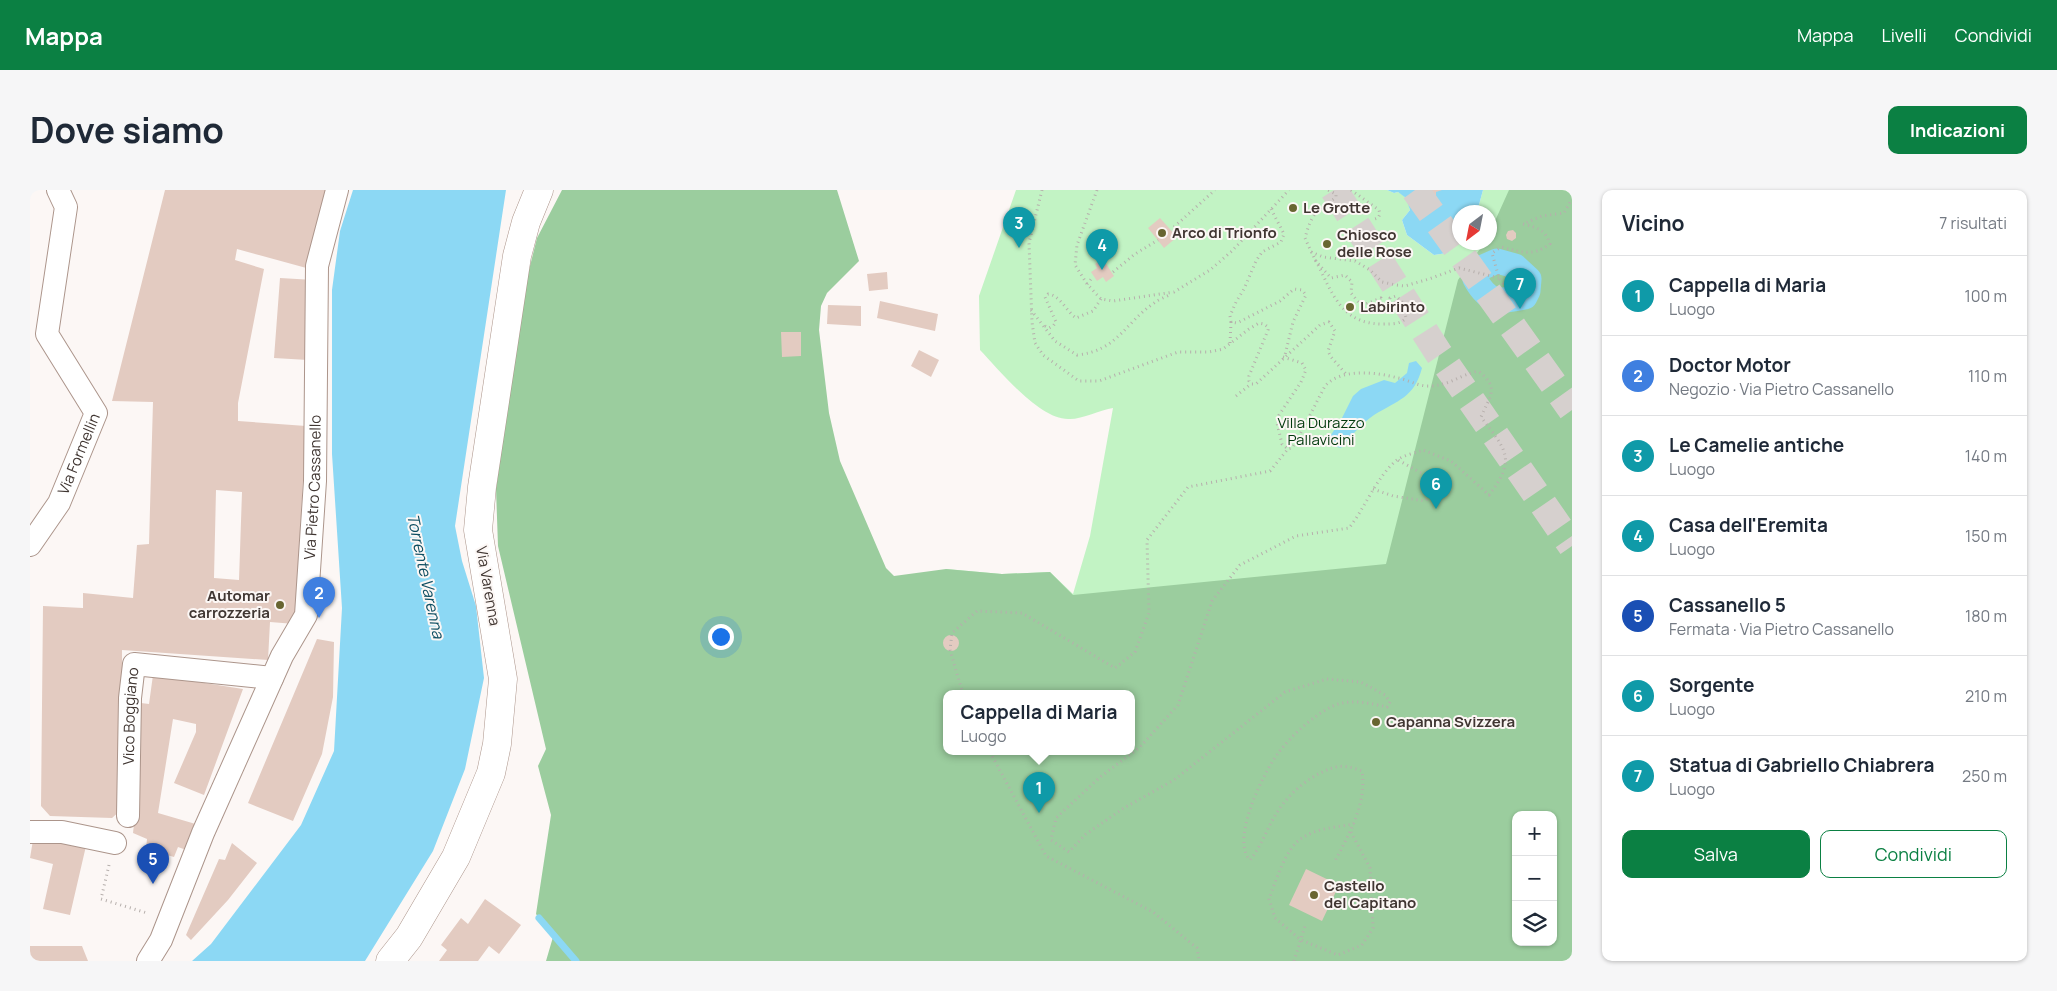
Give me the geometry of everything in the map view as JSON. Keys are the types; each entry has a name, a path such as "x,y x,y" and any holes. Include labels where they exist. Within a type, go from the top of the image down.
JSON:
{"street":[{"name":"Via Formellin","path":"30,546 59,503 96,413 47,334 66,208 58,190"},
{"name":"Via Pietro Cassanello","path":"148,961 161,940 203,834 282,656 306,614 315,481 317,266 337,190"},
{"name":"Via Varenna","path":"390,961 409,937 456,857 491,773 497,744 503,679 478,530 483,478 517,256 526,222 539,190"},
{"name":"Vico Boggiano","path":"128,816 130,698 134,664 272,678"},
{"path":"30,832 62,832 114,843"}],"path":[{"path":"1042,190 1029,243 1031,310 1036,343 1043,356 1079,381 1099,381 1178,352 1208,352 1223,349 1259,323 1268,326 1268,330 1249,376 1251,384"},
{"path":"1097,190 1077,245 1076,264 1086,284 1101,299 1113,301 1174,292"},
{"path":"1174,227 1214,190"},
{"path":"1031,310 1055,341 1077,356 1090,354 1107,347 1154,303 1210,270 1232,251 1289,190"},
{"path":"1316,260 1331,278 1345,275 1352,282 1351,293 1360,304 1366,304 1381,298 1382,306 1386,311 1390,309 1390,298 1396,296 1403,303 1406,318 1403,322 1390,324 1366,323 1345,311 1334,299 1305,238 1308,225 1321,207 1336,197 1336,194 1328,190"},
{"path":"1351,190 1379,210 1378,218 1372,220"},
{"path":"1509,292 1499,278 1492,253 1501,247 1520,252 1538,252 1550,244 1547,235 1535,227 1523,224 1542,216 1564,213 1572,199"},
{"path":"1230,343 1230,316 1256,261 1262,252 1281,242 1284,234 1271,209"},
{"path":"1113,272 1135,254 1158,240"},
{"path":"1311,252 1323,257 1355,261 1370,270 1382,282 1396,285 1405,286 1459,268 1499,278"},
{"path":"1086,284 1092,278"},
{"path":"1231,322 1237,323 1245,320 1280,301 1294,289 1302,290 1306,295 1293,322 1284,356"},
{"path":"1043,324 1049,328 1056,322 1045,297 1048,294 1061,301 1069,313 1076,318 1093,311 1101,299"},
{"path":"1236,396 1251,384 1256,384 1320,324 1328,322 1336,331 1328,351 1346,374"},
{"path":"1284,356 1302,362 1306,370 1301,382 1279,414 1277,422 1282,444 1288,449"},
{"path":"963,690 950,650 952,633 977,611 1022,613 1114,668 1135,652 1149,613 1147,540 1188,487 1270,471 1296,442 1325,386 1331,379 1346,374 1378,374 1428,386 1447,384 1465,374 1478,371 1489,379 1492,390 1481,417 1500,441 1507,460 1501,479 1489,495 1451,461 1423,450 1398,459 1373,489 1359,515 1349,528 1296,536 1240,565 1212,601 1178,705 1135,752"},
{"path":"1373,489 1393,496 1425,501 1429,497 1432,479 1398,459"},
{"path":"1130,755 1099,778 1056,818 1051,840 1069,852 1086,834 1124,808 1174,780 1285,692 1327,679 1361,682 1385,695 1390,702 1387,707 1353,702 1332,706 1301,728 1279,752 1261,780 1243,839 1245,856 1250,860 1259,849 1268,828 1283,804 1310,779 1336,767 1349,766 1362,771 1364,784 1355,824 1334,863"},
{"path":"992,755 1046,856 1153,912 1197,948 1199,961"},
{"path":"1351,831 1370,868 1373,928 1362,945 1338,955 1301,940 1275,918 1269,899 1288,855 1300,838 1323,829 1355,824"},
{"path":"114,843 101,899 169,920"},
{"path":"1294,961 1306,923"}],"green space":[{"path":"562,190 837,190 859,261 827,293 821,306 819,330 829,413 840,461 886,568 894,576 946,569 1002,574 1050,572 1073,595 1386,564 1458,280 1479,250 1497,250 1497,217 1509,190 1572,190 1572,961 546,961 553,937 536,914 551,815 538,766 546,749 498,546 496,489 524,290 537,238"},
{"name":"Villa Durazzo Pallavicini","path":"1016,190 1387,190 1394,193 1398,192 1405,197 1410,210 1402,220 1407,235 1434,255 1447,253 1452,248 1452,250 1497,250 1497,205 1479,205 1483,190 1572,190 1572,961 1091,961 924,739 946,569 1002,574 1050,572 1073,594 1090,536 1113,408 1073,419 1057,417 1032,402 980,350 979,296"}],"water":[{"name":"Torrente Varenna","path":"353,190 506,190 455,526 462,561 476,606 484,678 465,769 433,851 365,961 192,961 211,944 301,825 334,751 342,608 332,454 332,290 340,231"},
{"path":"1387,190 1483,190 1479,205 1452,205 1452,248 1447,253 1434,255 1407,235 1402,220 1410,210 1406,198 1398,192 1394,193"},
{"path":"1416,361 1422,368 1419,378 1410,392 1369,419 1356,430 1341,448 1333,446 1329,438 1353,396 1361,389 1384,380 1395,383 1407,373 1409,363"}],"building":[{"path":"165,190 328,190 310,269 237,249 235,260 264,269 238,403 238,421 306,426 295,624 270,622 268,660 122,650 122,809 112,818 50,816 41,806 43,606 83,608 83,593 133,598 137,545 149,544 153,402 112,401","holes":["216,490 242,492 239,580 214,578"]},
{"path":"1426,190 1442,190 1436,192 1436,202 1432,200 1431,192"},
{"name":"Arco di Trionfo","path":"1160,218 1177,237 1164,248 1148,228"},
{"path":"1513,230 1516,233 1516,238 1512,241 1507,239 1506,235 1508,231"},
{"path":"1103,259 1114,276 1106,282 1103,277 1097,281 1091,272 1097,268 1095,264"},
{"path":"887,272 888,289 869,291 867,274"},
{"path":"280,278 314,280 308,360 274,358"},
{"path":"880,301 938,314 935,331 877,318"},
{"path":"828,305 861,306 861,326 827,324"},
{"path":"781,332 801,332 801,356 782,357"},
{"path":"919,350 939,360 931,377 911,366"},
{"path":"951,635 957,637 959,643 957,649 951,651 945,649 943,643 945,637"},
{"path":"317,639 334,642 333,697 322,754 293,821 248,803"},
{"path":"153,675 243,689 204,795 174,783 196,732 196,724 173,719 158,813 199,825 189,851 178,847 174,857 146,849 147,839 133,833 140,770 134,769 141,703 149,704"},
{"path":"34,834 86,846 70,915 43,909 53,864 30,858"},
{"path":"232,843 257,863 228,900 191,940 186,935 219,859 225,860"},
{"name":"Castello del Capitano","path":"1306,869 1339,885 1322,921 1289,905"},
{"path":"485,899 521,925 499,954 489,946 478,961 439,961 447,950 441,945 461,918 468,924"},
{"path":"30,946 82,946 88,961 30,961"}],"waterway":[{"path":"1497,261 1515,266 1529,279 1528,291 1525,297 1508,300 1496,299 1490,297 1480,287 1475,279 1481,268 1497,261"},
{"path":"539,918 576,961"}],"tunnel":[{"path":"1334,190 1439,354 1572,546"},
{"path":"1415,190 1572,410"}],"place":[{"name":"Le Grotte","path":"1293,208"},
{"name":"Arco di Trionfo","path":"1162,233"},
{"name":"Chiosco delle Rose","path":"1327,244"},
{"name":"Le Camelie antiche","path":"1019,248"},
{"name":"Casa dell'Eremita","path":"1102,270"},
{"name":"Labirinto","path":"1350,307"},
{"name":"Statua di Gabriello Chiabrera","path":"1520,309"},
{"name":"Sorgente","path":"1436,509"},
{"name":"Automar carrozzeria","path":"280,605"},
{"name":"Doctor Motor","path":"319,618"},
{"name":"Capanna Svizzera","path":"1376,722"},
{"name":"Cappella di Maria","path":"1039,813"},
{"name":"Cassanello 5","path":"153,884"},
{"name":"Castello del Capitano","path":"1314,895"}]}
